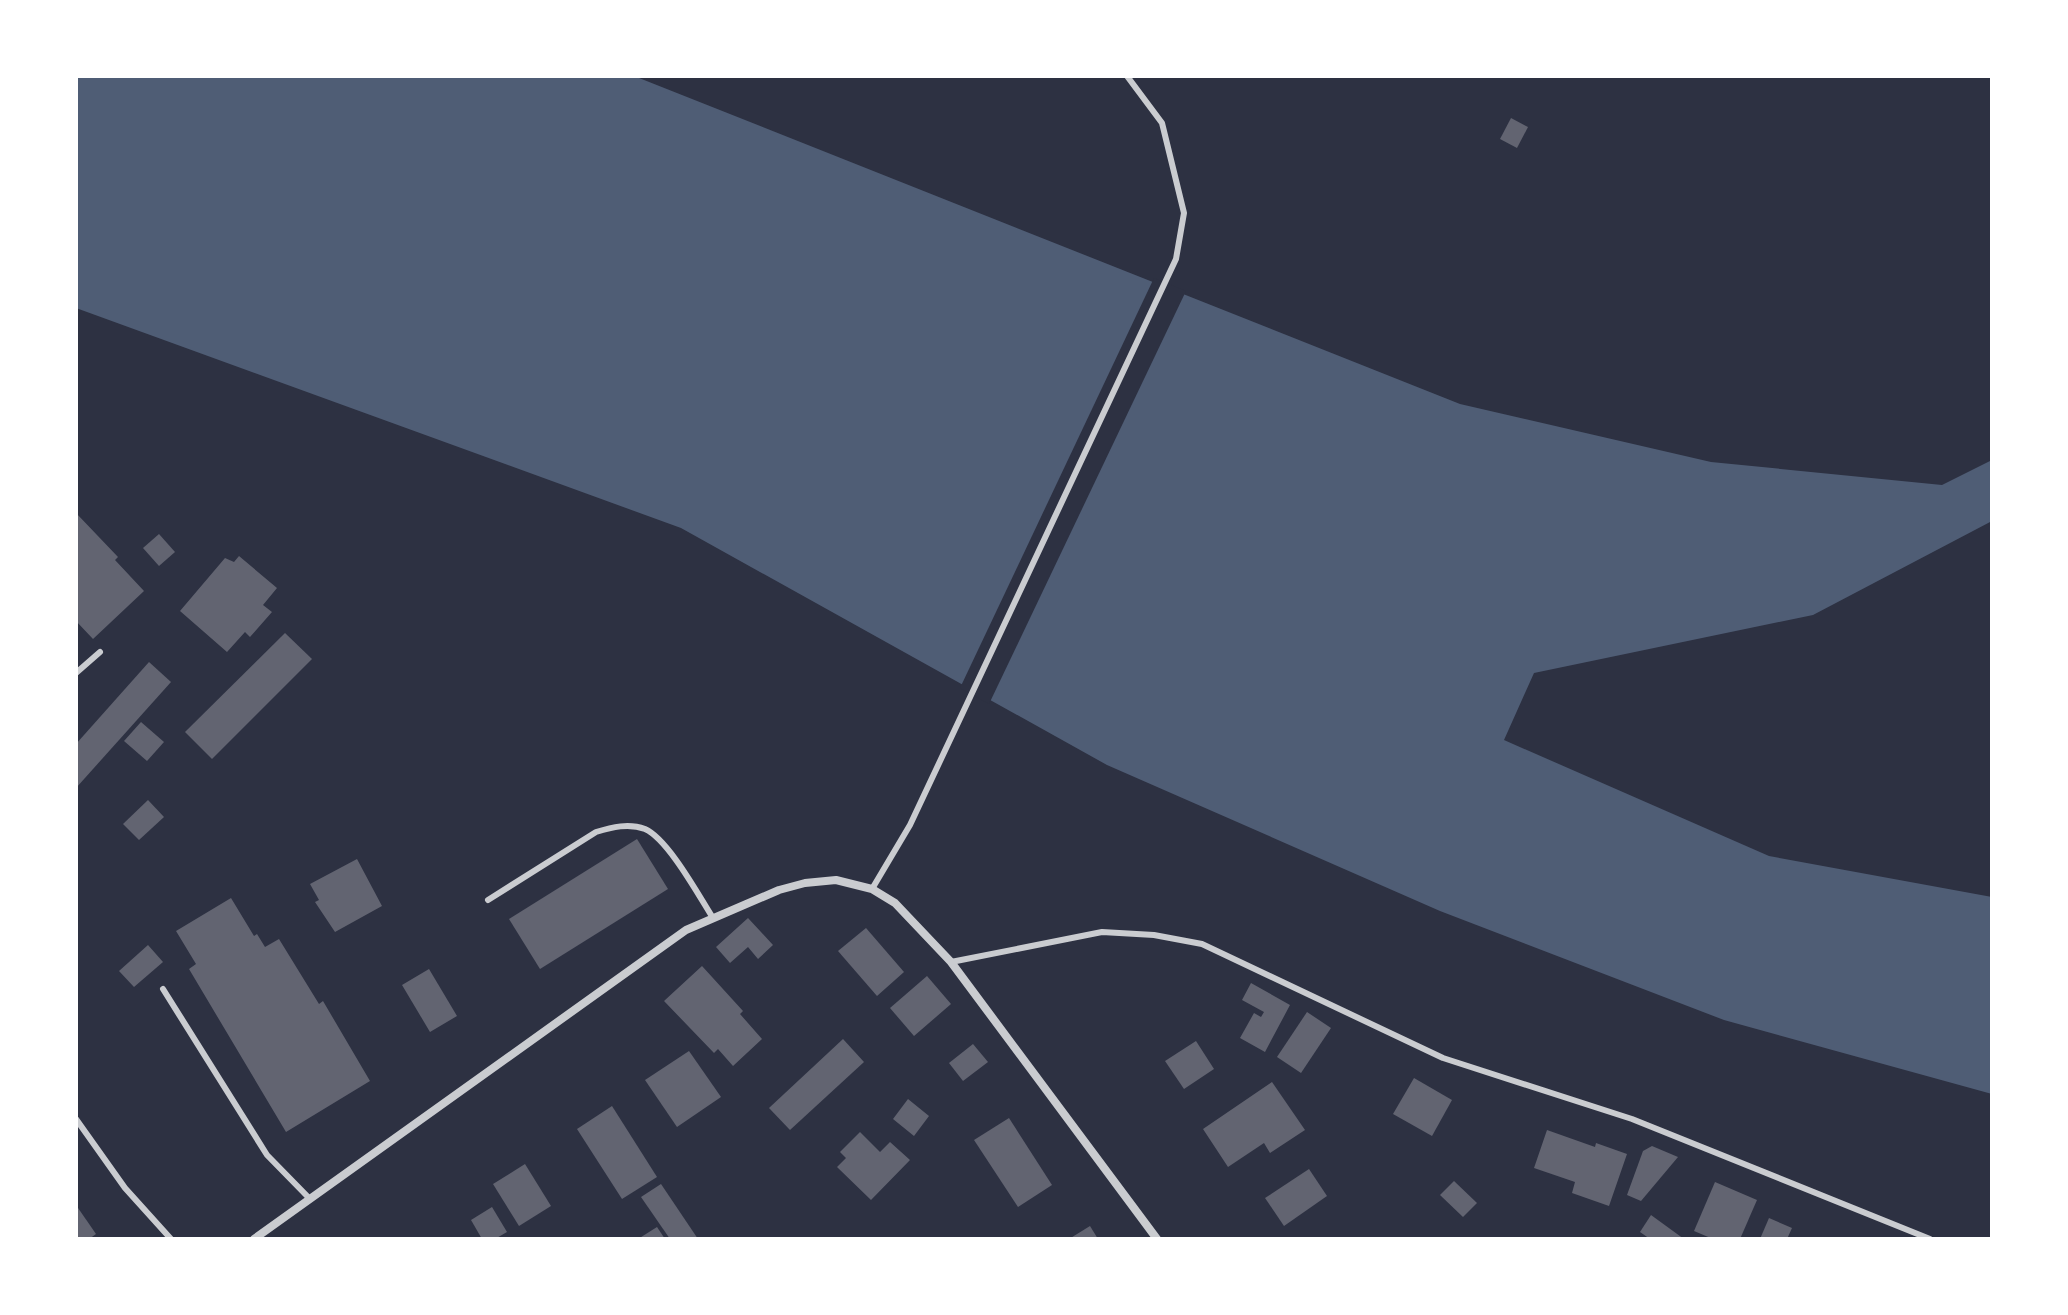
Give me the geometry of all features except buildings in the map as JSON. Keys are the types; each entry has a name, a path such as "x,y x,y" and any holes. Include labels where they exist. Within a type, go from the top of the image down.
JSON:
{"street":[{"path":"254,1239 686,930 779,890 805,883 836,880 872,889 895,903 951,962 1157,1239"}],"lane":[{"path":"872,889 910,825 1176,259 1184,213 1162,123 1127,76"},
{"path":"76,673 100,652"},
{"path":"488,900 596,832 613,826 635,827 647,830 658,839 713,918"},
{"path":"951,962 1102,932 1154,935 1202,944 1443,1058 1632,1119 1930,1239"},
{"path":"163,989 267,1155 310,1199"},
{"path":"76,1119 125,1188 171,1239"}],"water":[{"path":"76,76 634,76 1460,404 1711,462 1942,485 1992,460 1992,521 1813,615 1534,673 1504,740 1769,856 1992,897 1992,1094 1724,1020 1440,911 1107,765 681,528 76,308"}],"pier":[{"path":"1154,278 1186,291 989,704 960,688"}]}
